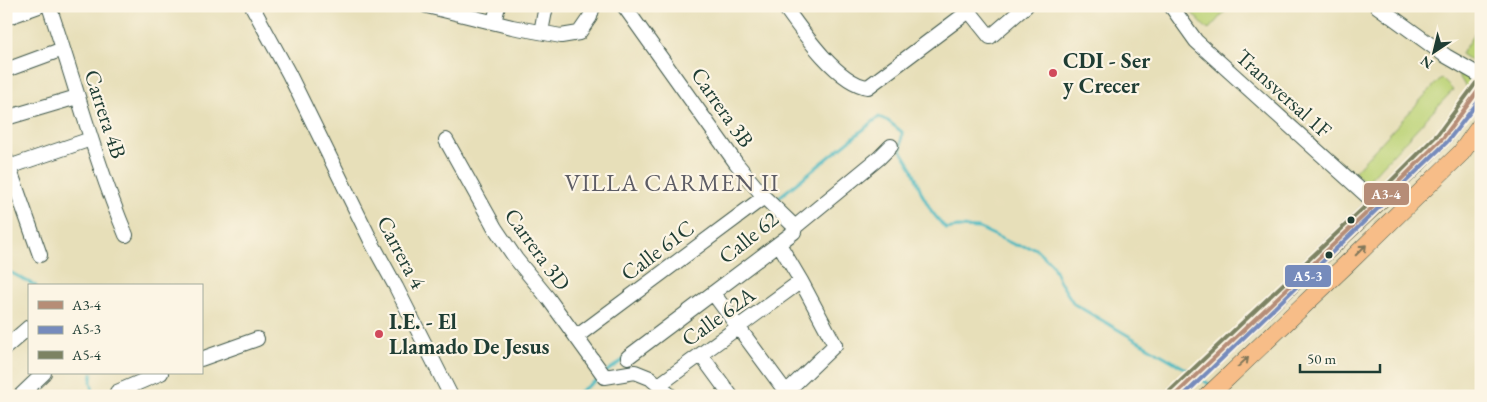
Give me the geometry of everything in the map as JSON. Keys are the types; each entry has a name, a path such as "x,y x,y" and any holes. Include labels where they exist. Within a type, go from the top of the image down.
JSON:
{"main road":[{"path":"1174,396 1443,138 1481,87"},
{"path":"1208,396 1461,152 1481,125"}],"street":[{"path":"6,18 40,6"},
{"name":"Carrera 4B","path":"48,6 64,49 91,140 126,235"},
{"name":"Carrera 4","path":"252,6 289,74 451,396"},
{"path":"428,6 451,9 494,22 562,36 579,33 591,12"},
{"path":"494,22 498,6"},
{"path":"541,32 546,6"},
{"name":"Carrera 3B","path":"624,6 736,163 764,197 795,227"},
{"path":"791,9 814,47 855,84 868,88 967,9 990,37 1026,6"},
{"name":"Transversal 1F","path":"1172,6 1196,41 1376,204"},
{"path":"1377,6 1446,56 1481,76"},
{"path":"6,70 64,49"},
{"path":"6,118 77,97"},
{"path":"40,255 7,165 91,140"},
{"name":"Carrera 3D","path":"446,140 495,228 516,259 548,298 603,374 635,372 644,374 659,385"},
{"name":"Calle 62","path":"628,357 794,232 795,227 891,146"},
{"name":"Calle 61C","path":"576,337 764,197"},
{"path":"713,292 784,394 835,345 801,281 778,244"},
{"name":"Calle 62A","path":"659,385 801,281"},
{"path":"6,347 28,328"},
{"path":"202,359 258,339"},
{"path":"701,355 731,396"},
{"path":"20,396 43,374"},
{"path":"117,392 159,374"},
{"path":"659,385 671,396"}],"green space":[{"path":"1189,6 1230,6 1208,30 1188,9"},
{"path":"1481,23 1481,52 1474,63 1461,54"},
{"path":"1450,61 1480,82 1470,94"},
{"path":"1441,78 1453,90 1366,183 1354,172"}],"waterway":[{"path":"773,202 879,117 888,121 902,132 901,150 912,168 922,194 932,212 946,229 958,227 979,228 1015,245 1035,248 1052,264 1060,282 1074,304 1191,372"},
{"path":"6,270 32,284"},
{"path":"606,372 626,358"},
{"path":"92,374 91,382 94,396"},
{"path":"573,396 600,378"},
{"path":"1200,378 1212,386"}],"transit line":[{"name":"A5-4","path":"1170,391 1372,200 1438,134 1476,83"},
{"name":"A3-4","path":"1174,396 1443,138 1481,87"},
{"name":"A5-3","path":"1183,396 1447,142 1481,98"}],"place":[{"name":"CDI - Ser y Crecer","path":"1053,73"},
{"name":"I.E. - El Llamado De Jesus","path":"379,334"}],"district":[{"name":"VILLA CARMEN II","path":"672,183"}]}
